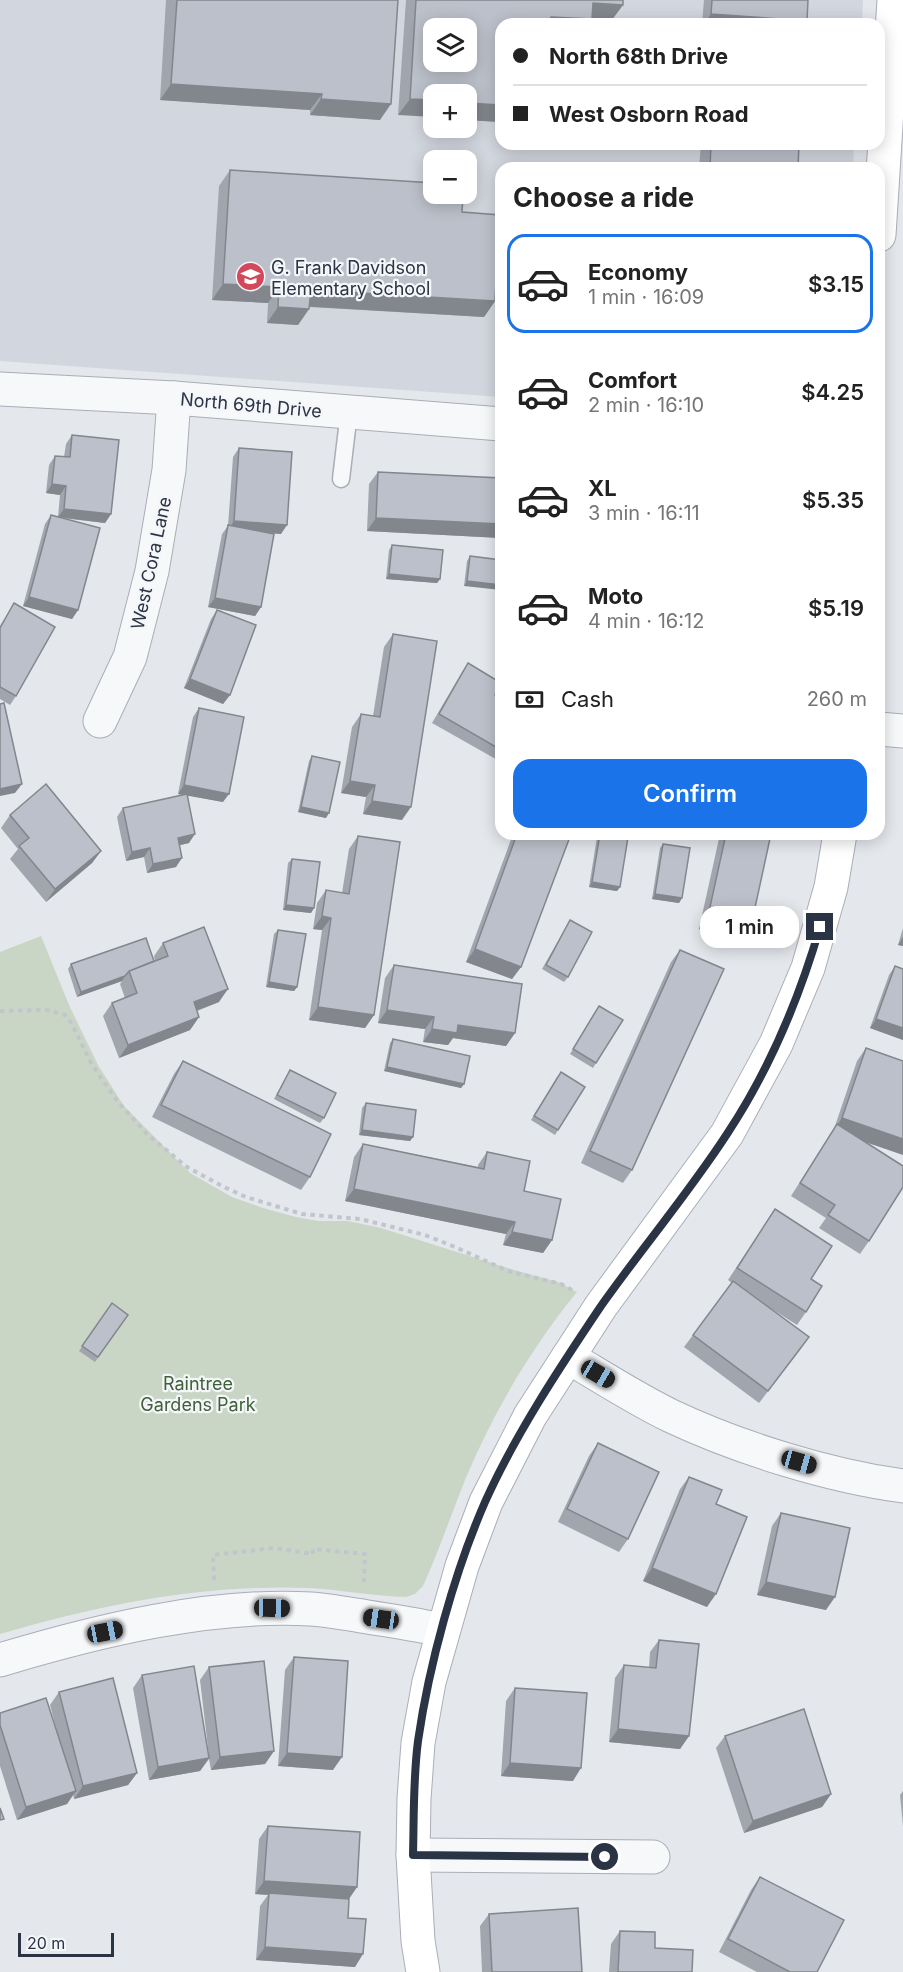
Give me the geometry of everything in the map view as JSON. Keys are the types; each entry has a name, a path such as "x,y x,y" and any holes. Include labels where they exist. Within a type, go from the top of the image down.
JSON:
{"street":[{"path":"885,141 894,0"},
{"name":"North 69th Drive","path":"0,389 174,398 495,424"},
{"name":"West Cora Lane","path":"100,721 130,657 152,571 169,470 174,398"},
{"path":"885,730 903,731"},
{"path":"423,1972 418,1941 413,1855 418,1743 429,1682 462,1566 486,1502 530,1416 601,1306 727,1134 776,1044 808,968 831,886 839,840"},
{"path":"568,1357 670,1416 708,1432 753,1449 822,1469 867,1481 903,1486"},
{"path":"0,1660 65,1640 215,1612 282,1608 314,1609 442,1630"},
{"path":"413,1855 653,1857"}],"lane":[{"path":"341,479 349,412"}],"path":[{"path":"0,1011 46,1010 65,1015 101,1078 118,1102 148,1135 187,1167 224,1187 246,1197 302,1214 360,1219 425,1235 507,1271 527,1278 550,1281 571,1290"},
{"path":"214,1590 213,1555 274,1548 313,1554 314,1548 365,1554 361,1616"}],"shaded area":[{"name":"G. Frank Davidson Elementary School","path":"0,0 863,0 862,18 495,18 495,150 854,150 853,162 495,162 495,397 0,361"}],"green space":[{"name":"Raintree Gardens Park","path":"41,936 69,1005 98,1065 124,1106 190,1173 232,1197 263,1208 318,1221 348,1221 381,1228 558,1282 577,1292 529,1358 488,1430 465,1480 423,1586 415,1594 406,1597 310,1588 231,1589 115,1605 0,1634 0,952"}],"building":[{"path":"177,0 398,0 391,104 321,99 322,94 171,84"},
{"path":"416,0 623,0 623,5 593,3 592,18 495,18 495,105 477,104 477,84 423,84 423,100 410,99"},
{"path":"712,0 808,0 807,18 711,14"},
{"path":"711,150 799,150 798,162 710,162"},
{"path":"230,170 423,182 423,204 462,204 462,212 495,215 495,301 311,290 309,309 278,307 279,287 223,284"},
{"path":"72,435 119,440 111,514 64,509 66,486 52,484 55,456 70,457"},
{"path":"239,448 292,452 287,525 234,521"},
{"path":"378,472 495,478 495,524 376,518"},
{"path":"51,515 100,528 78,610 29,597"},
{"path":"228,525 274,534 261,607 215,598"},
{"path":"392,545 443,550 440,579 389,574"},
{"path":"470,556 495,559 495,584 467,581"},
{"path":"14,603 55,627 16,696 0,687 0,628"},
{"path":"217,610 256,625 230,695 190,679"},
{"path":"393,634 437,641 411,807 372,801 375,785 350,781 361,714 380,717"},
{"path":"468,663 495,679 495,747 439,714"},
{"path":"4,703 22,784 0,789 0,704"},
{"path":"199,708 244,717 229,794 184,785"},
{"path":"312,756 340,762 329,813 301,807"},
{"path":"46,784 101,851 55,889 19,846 29,838 10,815"},
{"path":"187,794 195,834 178,838 182,858 153,864 150,848 132,852 123,808"},
{"path":"358,836 400,842 374,1015 318,1007 331,918 322,916 326,890 349,894"},
{"path":"515,840 569,840 521,967 475,949"},
{"path":"599,840 628,840 620,887 592,882"},
{"path":"725,840 770,840 751,926 708,916"},
{"path":"663,844 690,848 682,898 655,894"},
{"path":"292,859 320,862 314,908 286,905"},
{"path":"570,920 592,932 568,977 546,965"},
{"path":"204,927 228,989 194,1002 199,1017 128,1045 112,1003 137,993 129,971 168,956 163,943"},
{"path":"278,930 306,934 297,987 269,982"},
{"path":"146,938 154,961 129,971 125,976 81,992 71,964"},
{"path":"680,950 724,969 632,1170 590,1151"},
{"path":"394,965 522,984 515,1033 458,1025 457,1033 432,1029 434,1017 387,1010"},
{"path":"895,966 903,969 903,1028 876,1019"},
{"path":"599,1006 623,1020 596,1063 573,1049"},
{"path":"393,1039 470,1056 464,1084 387,1067"},
{"path":"866,1048 903,1061 903,1139 842,1118"},
{"path":"183,1061 331,1134 310,1177 161,1105"},
{"path":"290,1070 336,1093 324,1118 277,1095"},
{"path":"561,1072 585,1087 558,1130 534,1116"},
{"path":"366,1103 416,1110 413,1137 362,1130"},
{"path":"837,1124 903,1166 903,1187 869,1241 828,1215 835,1205 800,1183"},
{"path":"363,1144 484,1169 487,1152 530,1161 524,1191 561,1199 552,1240 512,1232 515,1222 354,1189"},
{"path":"775,1209 832,1246 811,1279 822,1286 806,1312 737,1268"},
{"path":"733,1281 809,1337 768,1391 693,1335"},
{"path":"112,1303 128,1315 98,1357 82,1346"},
{"path":"598,1443 659,1472 628,1539 567,1509"},
{"path":"689,1477 722,1490 716,1504 747,1517 716,1594 652,1568"},
{"path":"781,1513 850,1528 835,1597 766,1582"},
{"path":"659,1640 699,1644 689,1736 618,1729 624,1665 656,1668"},
{"path":"294,1657 348,1661 342,1757 287,1753"},
{"path":"264,1661 274,1751 220,1757 209,1667"},
{"path":"194,1666 209,1758 158,1767 142,1675"},
{"path":"113,1678 137,1773 83,1786 59,1692"},
{"path":"515,1688 587,1693 581,1768 510,1763"},
{"path":"46,1698 76,1791 26,1807 0,1725 0,1713"},
{"path":"804,1709 831,1794 753,1821 725,1736"},
{"path":"0,1808 4,1819 0,1820"},
{"path":"268,1826 360,1832 357,1887 264,1881"},
{"path":"760,1877 844,1920 817,1972 790,1972 728,1939"},
{"path":"269,1893 349,1899 348,1918 366,1919 363,1954 265,1947"},
{"path":"578,1908 582,1972 492,1972 489,1914"},
{"path":"620,1931 655,1932 655,1948 693,1950 692,1972 618,1972"}],"place":[{"name":"G. Frank Davidson Elementary School","path":"250,277"}],"route":[{"path":"605,1857 413,1855 418,1743 429,1682 462,1566 494,1485 530,1416 601,1306 727,1134 776,1044 808,968 820,927"}]}
